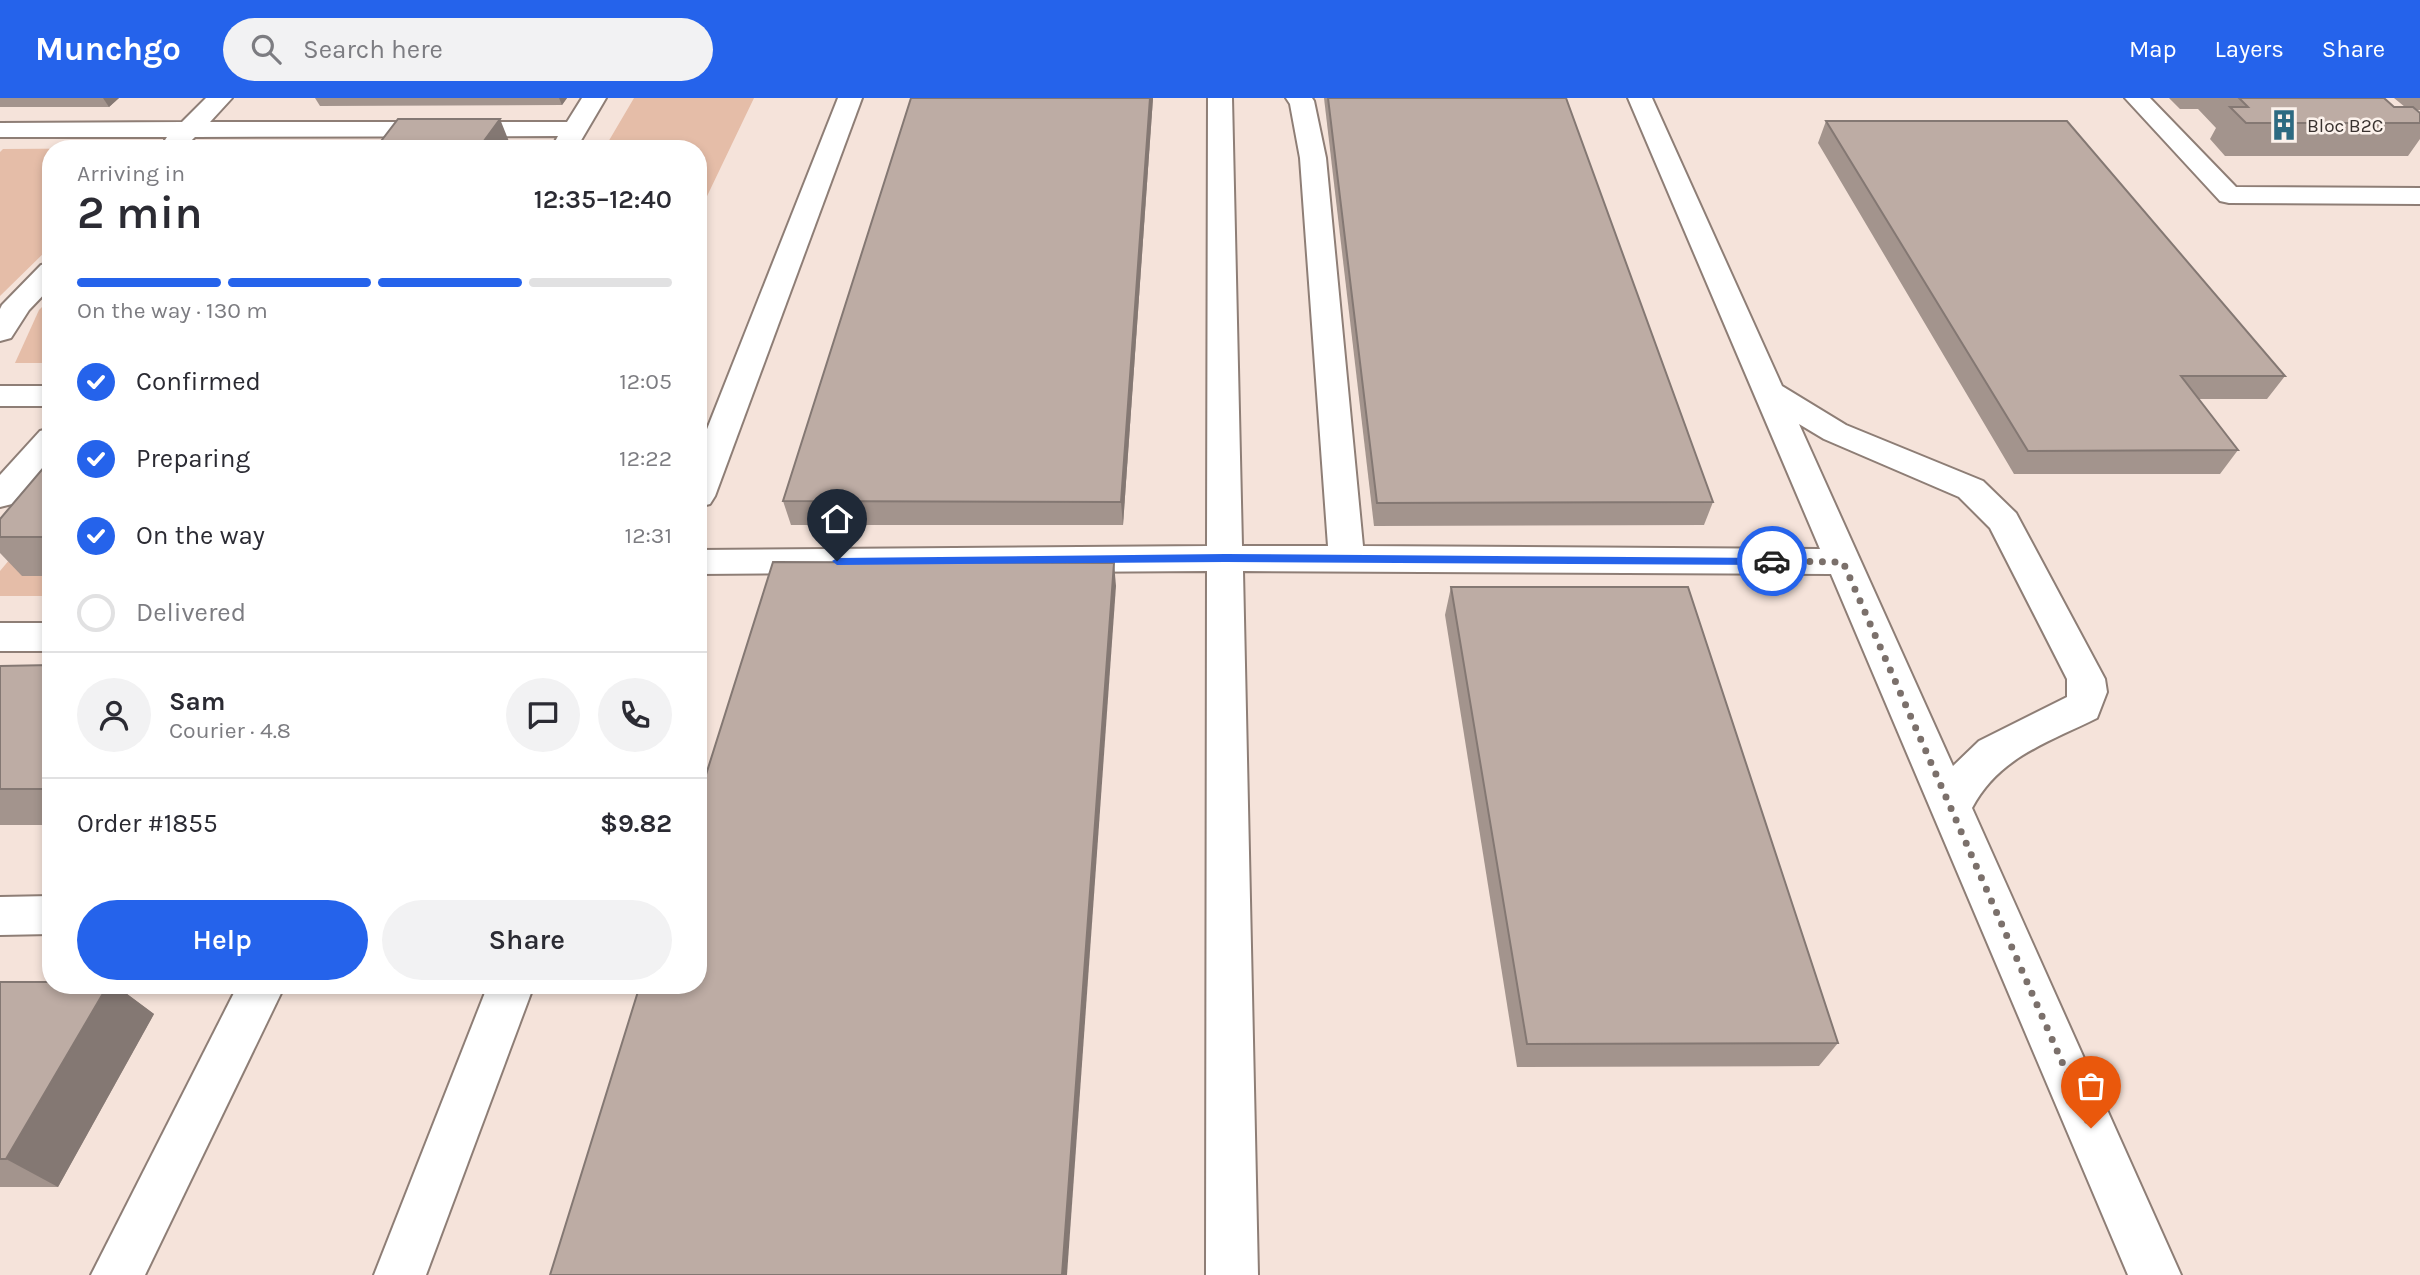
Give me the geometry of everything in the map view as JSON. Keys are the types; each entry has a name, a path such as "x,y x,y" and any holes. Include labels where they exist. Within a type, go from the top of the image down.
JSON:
{"street":[{"path":"178,140 220,98"},
{"path":"0,130 188,130 569,139 594,98"},
{"path":"707,472 850,98"},
{"path":"1220,98 1232,1275"},
{"path":"1298,98 1302,101 1313,158 1346,559"},
{"path":"1640,98 2155,1275"},
{"path":"2137,98 2229,195 2420,196"},
{"path":"0,332 18,305 42,280"},
{"path":"1769,392 1835,432 1972,489 1990,504 2004,521 2086,679 2088,692 2083,707 1993,752 1968,777 1951,808"},
{"path":"0,396 42,396"},
{"path":"0,496 42,448"},
{"path":"707,562 1225,558 1843,562"},
{"path":"0,637 42,637"},
{"path":"0,916 42,915"},
{"path":"117,1275 258,994"},
{"path":"400,1275 508,994"}],"shaded area":[{"path":"634,98 754,98 707,196 707,140 609,140"},
{"path":"3,149 42,149 42,255 0,296 0,152"},
{"path":"42,307 42,363 15,363"},
{"path":"42,521 42,531 23,576 42,576 42,596 0,596 0,571"}],"building":[{"path":"911,98 1150,98 1121,502 783,501"},
{"path":"1328,98 1566,98 1713,502 1377,503"},
{"path":"2239,98 2384,98 2394,107 2413,107 2420,113 2420,123 2246,123 2230,107 2248,107"},
{"path":"398,119 500,119 485,140 382,140"},
{"path":"1826,121 2067,121 2285,376 2181,376 2238,450 2028,451"},
{"path":"42,470 42,537 0,537 0,519"},
{"path":"773,562 1114,563 1062,1275 550,1275 637,994 707,994 707,771"},
{"path":"1451,587 1688,587 1838,1043 1527,1044"},
{"path":"42,665 42,789 0,789 0,666"},
{"path":"0,982 42,982 42,994 103,994 6,1159 0,1159"}],"way so far":[{"path":"1772,561 1843,562 2091,1128"}],"place":[{"name":"Bloc B2C","path":"2284,125"}],"route":[{"path":"837,561 1225,558 1772,561"}]}
